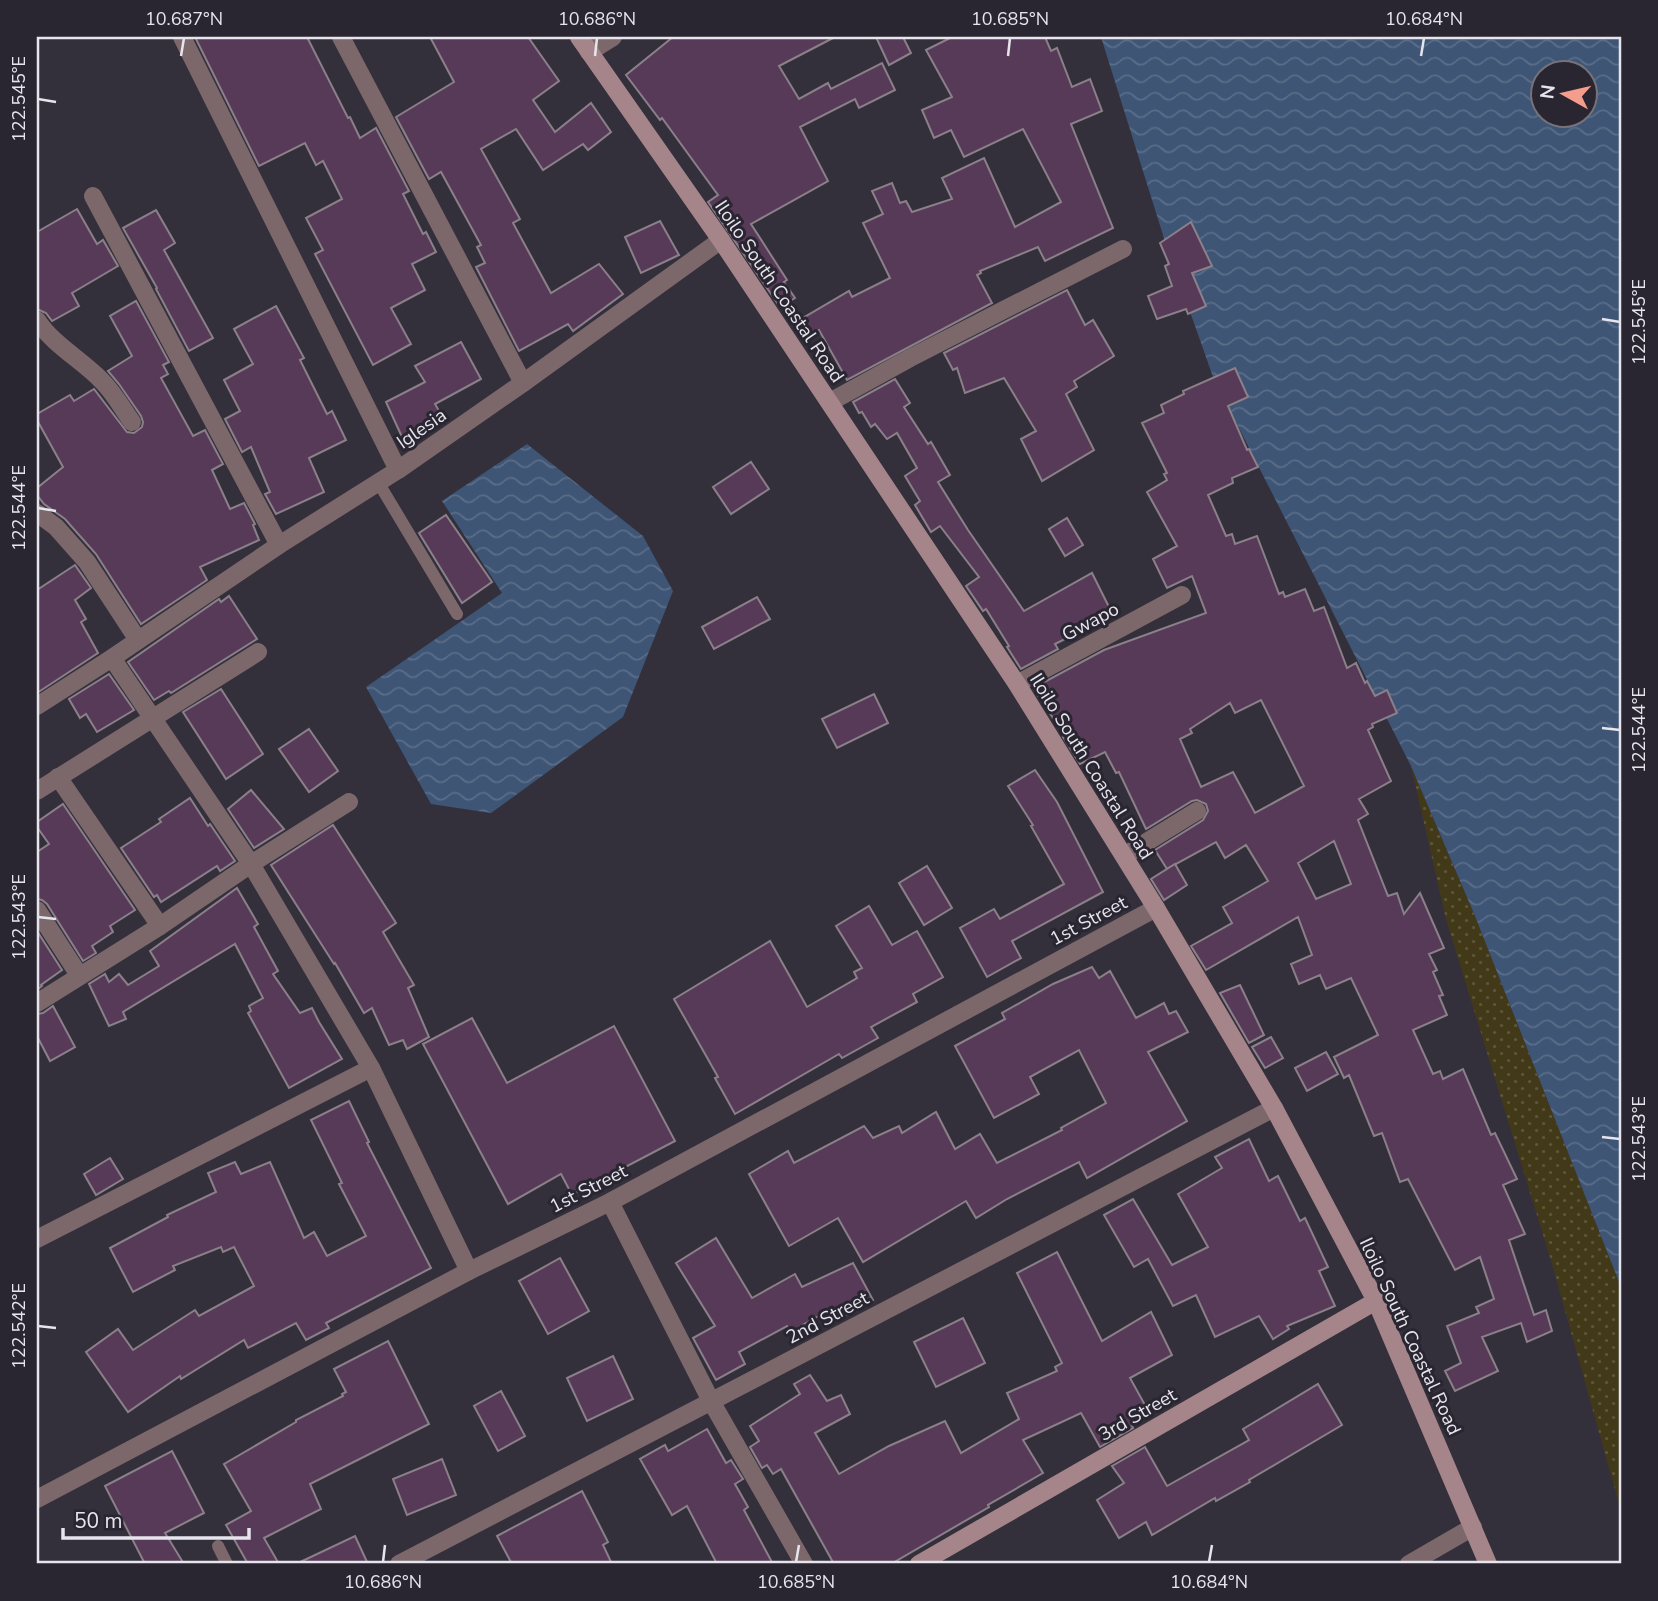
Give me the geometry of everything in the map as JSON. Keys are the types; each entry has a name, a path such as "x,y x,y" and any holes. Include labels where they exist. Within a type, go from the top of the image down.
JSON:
{"street":[{"path":"182,37 398,470"},
{"path":"341,37 523,383"},
{"name":"Iloilo South Coastal Road","path":"579,37 721,240 1017,684 1156,908 1274,1108 1376,1301 1488,1564"},
{"path":"589,52 613,37"},
{"path":"93,196 279,545"},
{"name":"Iglesia","path":"37,706 279,545 398,470 721,240"},
{"path":"830,402 909,358 1123,249"},
{"path":"38,326 102,380 132,422"},
{"path":"37,513 56,527 87,562 138,640"},
{"name":"Gwapo","path":"1017,684 1182,595"},
{"path":"37,791 258,652"},
{"path":"112,658 251,864 371,1068 469,1271"},
{"path":"58,777 160,926"},
{"path":"37,1003 349,802"},
{"path":"1124,856 1197,811"},
{"name":"1st Street","path":"37,1499 469,1271 610,1202 1156,908"},
{"path":"37,909 79,975"},
{"path":"37,1239 371,1068"},
{"name":"2nd Street","path":"399,1564 1274,1108"},
{"path":"610,1202 711,1401 804,1564"},
{"name":"3rd Street","path":"919,1564 1376,1301"},
{"path":"1409,1564 1473,1527"}],"lane":[{"path":"378,482 457,614"},
{"path":"218,1546 227,1564"}],"sand":[{"path":"1411,766 1475,916 1621,1287 1621,1511 1552,1264 1446,919"}],"water":[{"path":"1101,37 1621,37 1621,1287 1475,916 1411,766 1213,377 1163,235"},
{"path":"527,444 643,536 673,591 623,717 491,813 431,804 366,687 502,593 442,501"}],"building":[{"path":"195,37 307,37 360,138 376,128 409,191 403,194 423,234 426,232 436,252 412,264 425,290 391,308 411,344 373,365 315,254 323,250 306,218 342,199 323,161 316,165 305,143 259,166"},
{"path":"430,37 528,37 559,81 533,100 555,132 591,103 611,132 588,150 583,144 543,170 516,129 481,149 520,219 513,223 551,293 599,264 623,294 573,331 568,324 519,351 476,267 485,263 477,247 481,245 441,172 429,179 396,117 454,82"},
{"path":"673,37 835,37 779,66 799,99 828,83 831,89 882,63 895,90 859,108 855,99 800,127 828,181 751,224 787,280 784,282 795,298 780,307 708,202 718,195 662,118 660,120 626,75"},
{"path":"876,37 903,37 911,53 889,65"},
{"path":"952,37 1045,37 1051,51 1057,48 1072,87 1090,79 1102,111 1071,124 1113,228 1045,261 1038,247 980,271 977,275 992,303 847,380 819,330 811,334 803,318 849,291 852,297 890,278 863,223 883,214 872,191 892,183 900,203 906,201 912,212 952,199 942,178 984,158 1015,227 1061,202 1023,129 964,157 951,130 934,138 922,110 952,97 926,50"},
{"path":"77,209 97,244 103,240 118,266 72,293 79,306 52,321 46,313 37,309 37,232"},
{"path":"156,210 175,243 164,250 213,338 189,351 123,228"},
{"path":"660,221 679,255 641,273 625,237"},
{"path":"1191,222 1212,266 1192,273 1206,306 1188,314 1186,309 1157,319 1148,296 1172,286 1165,266 1169,264 1160,243"},
{"path":"1067,290 1085,325 1093,320 1114,356 1074,381 1077,387 1066,394 1094,450 1042,481 1021,439 1036,431 1004,378 965,393 957,368 953,370 944,353"},
{"path":"136,301 169,362 163,365 168,374 161,378 193,436 205,430 223,464 212,470 230,509 244,503 255,524 253,525 259,540 200,567 207,580 141,624 96,554 65,519 44,504 37,495 37,488 63,467 37,420 37,414 70,395 74,401 94,389 127,432 134,433 142,427 141,416 108,371 132,356 110,316"},
{"path":"276,306 304,358 300,360 327,414 332,411 346,440 309,458 324,492 276,514 265,494 270,492 251,447 242,452 225,419 240,411 224,380 253,364 234,329"},
{"path":"461,342 481,379 435,404 442,416 402,437 386,402 425,382 415,366"},
{"path":"1235,368 1248,397 1228,406 1247,450 1249,449 1258,467 1232,478 1233,483 1208,495 1226,536 1232,534 1235,544 1257,536 1279,594 1283,592 1285,597 1305,589 1314,611 1324,607 1347,668 1356,663 1365,683 1367,681 1375,696 1387,690 1397,713 1372,724 1373,727 1368,730 1391,781 1359,799 1368,814 1358,820 1388,896 1397,893 1404,914 1420,893 1444,948 1429,954 1437,970 1433,972 1443,995 1439,996 1447,1015 1413,1030 1433,1074 1440,1071 1443,1079 1463,1069 1491,1135 1495,1133 1517,1179 1503,1185 1525,1234 1509,1240 1534,1315 1546,1310 1552,1331 1527,1342 1521,1323 1482,1337 1498,1371 1455,1391 1445,1371 1461,1363 1447,1326 1479,1313 1476,1307 1494,1299 1480,1257 1455,1270 1408,1179 1400,1182 1382,1133 1374,1136 1349,1075 1344,1078 1334,1057 1378,1035 1351,978 1326,989 1320,975 1299,984 1291,964 1312,955 1298,917 1206,970 1191,946 1232,923 1223,907 1268,881 1246,845 1225,858 1216,842 1167,869 1155,850 1203,820 1208,811 1206,804 1192,801 1146,829 1119,772 1116,773 1105,752 1080,764 1033,688 1104,650 1206,613 1192,576 1167,588 1153,559 1177,546 1147,492 1167,480 1164,474 1167,473 1142,423 1164,413 1161,405 1184,394 1183,391","holes":["1261,700 1304,786 1255,813 1233,772 1201,787 1180,739 1192,733 1190,729 1230,703 1235,713","1334,841 1351,884 1316,899 1298,863"]},
{"path":"895,379 910,403 904,407 928,444 931,442 950,475 938,482 1024,611 1092,573 1113,615 1055,644 1058,649 1021,669 986,609 983,611 966,586 979,577 940,526 931,532 915,505 920,501 905,476 917,468 897,433 887,439 875,424 871,427 853,402"},
{"path":"751,462 769,489 731,514 713,487"},
{"path":"446,515 492,582 462,603 419,533"},
{"path":"1067,518 1083,545 1065,556 1049,529"},
{"path":"75,565 91,588 75,600 86,619 81,622 98,653 37,693 37,590"},
{"path":"229,596 257,639 171,693 169,691 154,700 128,662 219,599 221,602"},
{"path":"757,597 770,619 714,649 702,627"},
{"path":"109,674 134,710 97,732 86,714 80,718 69,699"},
{"path":"221,689 263,754 226,779 183,712"},
{"path":"874,694 888,723 837,748 822,719"},
{"path":"309,729 338,771 309,792 279,749"},
{"path":"1035,770 1057,802 1103,892 1012,941 1021,958 987,977 960,928 994,909 1000,919 1064,884 1031,826 1033,825 1008,786"},
{"path":"251,790 284,829 254,848 228,809"},
{"path":"190,798 235,861 220,871 217,866 161,902 157,895 154,897 121,848 161,822 159,819"},
{"path":"63,804 135,910 110,926 113,932 92,946 96,953 83,961 47,904 37,899 37,852 49,844 37,827 37,822"},
{"path":"333,825 396,923 383,932 414,985 408,988 429,1037 407,1049 403,1040 389,1045 372,1008 364,1013 271,865"},
{"path":"1175,864 1187,885 1164,900 1151,879"},
{"path":"927,866 952,908 924,925 899,883"},
{"path":"237,888 258,924 254,927 278,971 273,974 300,1013 312,1008 342,1059 289,1088 248,1013 251,1011 249,1006 263,998 235,944 123,1012 126,1019 109,1026 89,984 105,974 109,982 119,974 128,985 159,966 150,951"},
{"path":"869,906 892,945 917,931 943,977 913,994 917,1002 871,1027 878,1038 842,1058 839,1054 735,1114 715,1078 718,1077 674,999 770,941 807,1007 857,978 854,972 862,968 836,926"},
{"path":"37,931 62,970 37,990"},
{"path":"1092,967 1099,978 1110,971 1136,1018 1164,1003 1169,1014 1176,1011 1188,1032 1148,1052 1187,1121 1087,1178 1079,1162 976,1218 966,1201 863,1262 838,1218 789,1246 749,1174 788,1151 794,1163 864,1126 873,1138 899,1126 902,1133 936,1112 955,1149 980,1134 997,1163 1062,1130 1061,1128 1106,1103 1079,1050 1030,1077 1039,1094 994,1118 955,1046 1005,1019 1002,1013 1053,984"},
{"path":"1240,985 1264,1035 1249,1043 1220,993"},
{"path":"53,1006 75,1047 50,1061 37,1036 37,1014"},
{"path":"472,1018 507,1083 614,1026 675,1141 572,1195 561,1174 508,1204 423,1044"},
{"path":"1271,1037 1283,1058 1265,1068 1252,1047"},
{"path":"1326,1052 1338,1074 1307,1091 1295,1068"},
{"path":"349,1101 369,1142 367,1143 431,1268 326,1323 329,1328 306,1340 296,1323 248,1348 244,1340 181,1379 180,1376 128,1412 86,1352 118,1329 133,1350 195,1310 199,1316 254,1286 234,1247 223,1252 221,1247 173,1266 175,1270 133,1292 110,1248 168,1217 167,1215 216,1192 208,1173 235,1162 241,1174 270,1162 304,1238 314,1232 327,1256 366,1236 339,1184 342,1183 311,1120"},
{"path":"1249,1139 1269,1181 1278,1176 1300,1221 1305,1218 1328,1267 1319,1271 1335,1306 1287,1326 1289,1329 1273,1339 1259,1316 1215,1337 1196,1295 1173,1306 1148,1259 1134,1267 1104,1215 1133,1199 1172,1265 1208,1247 1178,1194 1222,1168 1215,1157"},
{"path":"110,1158 123,1179 96,1195 84,1174"},
{"path":"716,1238 752,1298 795,1274 802,1287 853,1263 873,1300 828,1325 822,1314 790,1332 787,1326 739,1352 745,1364 716,1380 693,1338 715,1326 676,1263"},
{"path":"1057,1252 1102,1341 1151,1312 1172,1355 1130,1378 1150,1414 1131,1424 1133,1428 1100,1447 1081,1413 1023,1440 1043,1473 891,1564 834,1564 781,1469 773,1474 767,1465 762,1468 750,1447 759,1441 750,1426 800,1394 794,1384 810,1375 827,1401 841,1395 850,1414 815,1433 839,1474 889,1446 945,1421 961,1453 1019,1419 1007,1393 1057,1371 1055,1367 1062,1363 1017,1273"},
{"path":"560,1258 589,1311 548,1334 519,1281"},
{"path":"963,1318 985,1363 936,1387 914,1342"},
{"path":"388,1341 429,1424 310,1484 321,1509 264,1538 279,1564 248,1564 226,1525 251,1511 224,1464 296,1420 343,1396 346,1392 334,1369"},
{"path":"613,1356 633,1399 587,1421 567,1378"},
{"path":"1318,1384 1342,1425 1249,1480 1250,1482 1216,1501 1215,1498 1152,1535 1146,1522 1119,1538 1097,1500 1124,1483 1112,1466 1145,1447 1167,1486 1249,1440 1243,1429"},
{"path":"501,1391 525,1436 498,1451 474,1406"},
{"path":"707,1429 726,1463 731,1460 743,1479 735,1484 748,1507 744,1510 773,1564 717,1564 687,1506 672,1515 640,1459 665,1445 668,1451"},
{"path":"172,1451 204,1513 165,1533 184,1564 145,1564 105,1486"},
{"path":"442,1459 456,1495 407,1515 393,1479"},
{"path":"582,1491 608,1542 603,1545 612,1564 512,1564 497,1536"},
{"path":"355,1536 368,1564 296,1564"}]}
